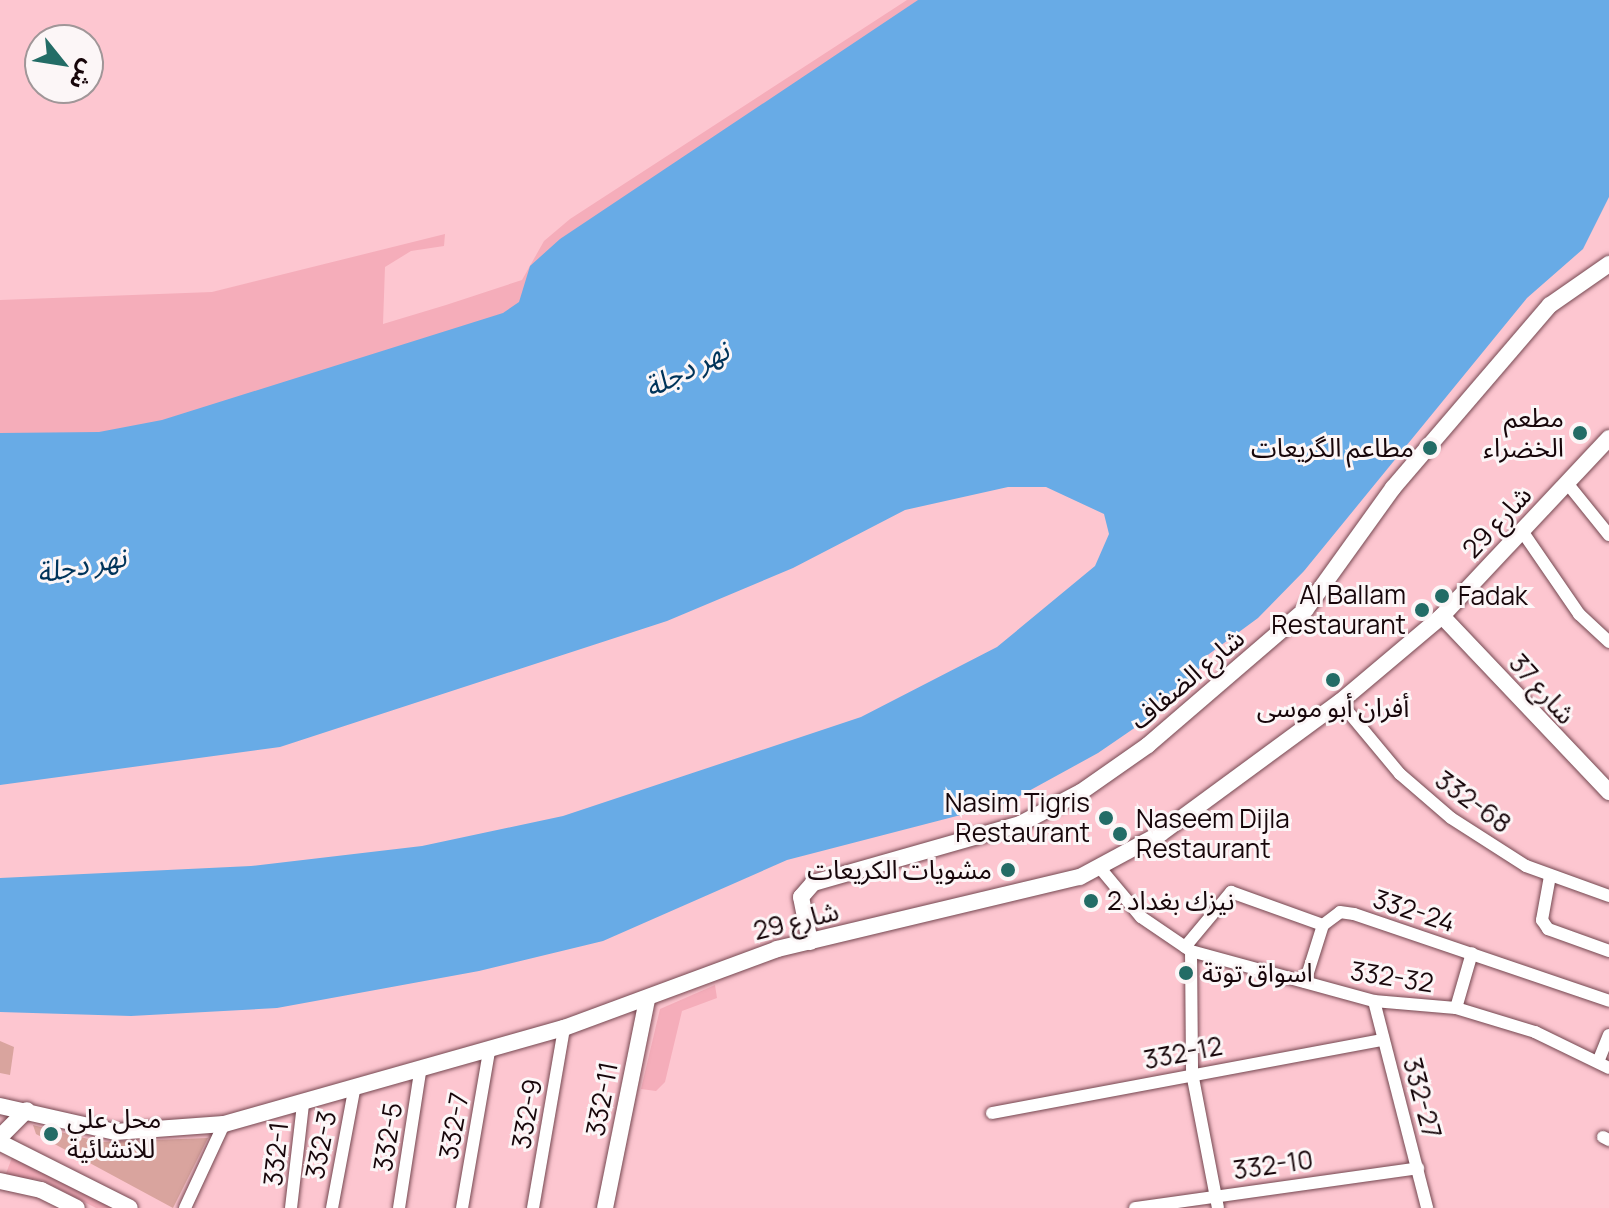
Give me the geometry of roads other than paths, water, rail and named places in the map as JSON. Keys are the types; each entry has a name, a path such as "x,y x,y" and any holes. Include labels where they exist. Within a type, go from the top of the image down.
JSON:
{"street":[{"name":"شارع الضفاف","path":"810,942 801,897 813,883 1020,824 1081,792 1148,745 1306,609 1393,488 1543,313 1609,264"},
{"name":"شارع 29","path":"0,1106 115,1132 224,1124 420,1072 564,1028 757,955 1058,885 1100,868 1160,834 1340,702 1442,616 1609,438"},
{"path":"1567,483 1609,535"},
{"path":"1522,531 1579,614 1609,642"},
{"name":"شارع 37","path":"1442,616 1609,792"},
{"name":"332-68","path":"1340,702 1400,774 1451,818 1550,876 1609,896"},
{"name":"332-32","path":"1100,868 1141,917 1188,949 1374,1001 1456,1008 1535,1032 1603,1065"},
{"path":"1550,876 1542,920 1548,929 1609,951"},
{"path":"1216,1202 1192,1073 1188,949 1231,892 1323,925 1305,982"},
{"name":"332-24","path":"1323,925 1347,913 1609,1001"},
{"path":"1456,1008 1472,953"},
{"name":"332-11","path":"605,1208 647,999"},
{"name":"332-27","path":"1374,1001 1427,1208"},
{"name":"332-9","path":"533,1208 564,1028"},
{"path":"1603,1065 1609,1035"},
{"name":"332-12","path":"992,1113 1192,1073 1383,1040"},
{"name":"332-7","path":"462,1208 489,1051"},
{"name":"332-5","path":"399,1208 420,1072"},
{"name":"332-3","path":"332,1208 354,1090"},
{"name":"332-1","path":"291,1208 303,1104"},
{"path":"0,1158 0,1140 27,1110"},
{"path":"185,1208 224,1124"},
{"path":"0,1140 130,1208"},
{"name":"332-10","path":"1135,1208 1216,1202 1418,1168"},
{"path":"0,1181 41,1190 77,1208"}],"water":[{"name":"نهر دجلة","path":"918,0 1609,0 1609,197 1583,249 1527,298 1304,571 1258,618 1205,657 1187,692 1098,753 1007,803 787,860 603,941 479,971 277,1008 131,1016 0,1012 0,878 251,866 422,846 563,816 861,717 997,647 1095,566 1109,534 1104,514 1046,487 1008,487 905,510 793,568 667,621 280,747 0,785 0,433 99,432 162,420 503,313 519,302 530,266 560,239"}],"place":[{"name":"مطعم الخضراء","path":"1580,433"},
{"name":"مطاعم الگريعات","path":"1430,448"},
{"name":"Fadak","path":"1442,596"},
{"name":"Al Ballam Restaurant","path":"1422,610"},
{"name":"أفران أبو موسى","path":"1333,680"},
{"name":"Nasim Tigris Restaurant","path":"1106,818"},
{"name":"Naseem Dijla Restaurant","path":"1120,834"},
{"name":"مشويات الكريعات","path":"1008,870"},
{"name":"نيزك بغداد 2","path":"1091,901"},
{"name":"اسواق توتة","path":"1186,973"},
{"name":"محل علي للانشائية","path":"51,1134"}]}
